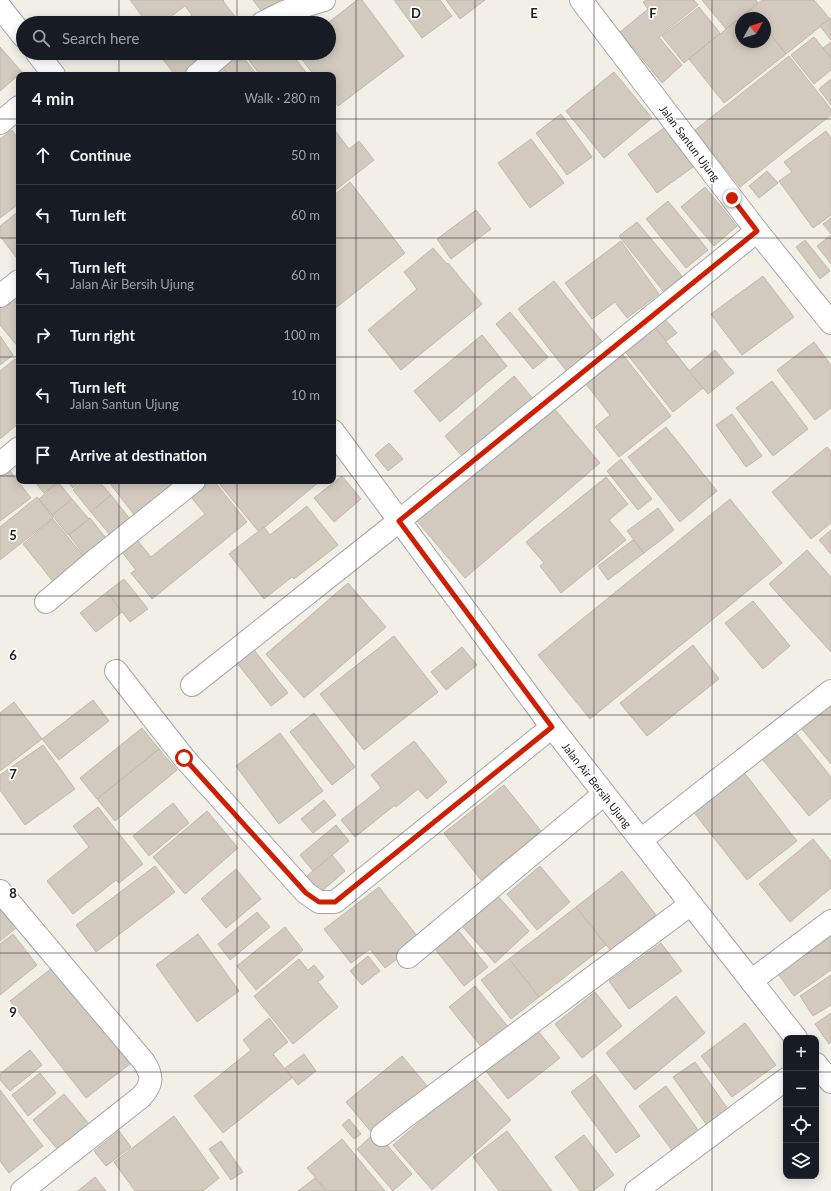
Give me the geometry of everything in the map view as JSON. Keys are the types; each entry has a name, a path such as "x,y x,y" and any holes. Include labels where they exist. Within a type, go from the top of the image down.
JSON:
{"street":[{"path":"276,16 284,12 324,0"},
{"name":"Jalan Santun Ujung","path":"581,0 757,231 831,323"},
{"path":"0,7 16,27"},
{"path":"42,60 52,72"},
{"path":"201,72 215,60"},
{"path":"0,123 16,110"},
{"path":"192,686 399,521 757,231"},
{"path":"0,296 16,283"},
{"name":"Jalan Air Bersih Ujung","path":"336,436 552,727 794,1035"},
{"path":"0,464 16,451"},
{"path":"46,602 99,557 190,484"},
{"path":"116,671 184,758 306,893 319,902 335,902 552,727"},
{"path":"641,840 831,691"},
{"path":"408,957 604,794"},
{"path":"0,891 144,1062 150,1077 148,1090 141,1097 22,1191"},
{"path":"382,1135 690,904"},
{"path":"751,981 831,921"},
{"path":"819,1068 831,1082"},
{"path":"636,1191 783,1081"}],"building":[{"path":"130,0 224,0 223,1 235,16 191,16 192,15 185,6 171,16 142,16"},
{"path":"253,0 288,0 267,16 265,16"},
{"path":"357,0 362,0 404,56 338,106 336,104 336,72 312,72 302,60 336,60 336,17"},
{"path":"394,0 440,0 452,16 422,38"},
{"path":"446,0 485,0 460,19"},
{"path":"646,0 694,0 698,5 659,37 682,65 662,83 620,32 648,9 643,2"},
{"path":"702,0 756,0 758,3 747,12 735,12 735,22 726,29"},
{"path":"762,0 814,0 830,19 786,54 771,35 771,12 753,12 751,9"},
{"path":"699,7 720,33 684,63 662,36"},
{"path":"831,18 831,40 820,26"},
{"path":"735,22 735,48 771,48 771,35 786,54 724,103 689,59"},
{"path":"814,37 831,58 831,70 814,84 791,55"},
{"path":"831,42 831,58 823,48"},
{"path":"0,47 22,72 16,72 16,77 0,91"},
{"path":"789,56 831,109 831,115 740,187 695,130"},
{"path":"163,60 202,60 186,72 173,72"},
{"path":"230,60 245,60 255,72 227,72 222,66"},
{"path":"249,60 296,60 306,72 258,72"},
{"path":"222,66 227,72 215,72"},
{"path":"614,72 652,118 604,158 566,111"},
{"path":"831,79 831,105 819,89"},
{"path":"561,114 592,157 567,175 536,133"},
{"path":"664,128 693,167 657,193 628,154"},
{"path":"12,130 16,136 16,206 0,218 0,139"},
{"path":"826,131 831,138 831,215 813,228 779,181 792,172 784,162"},
{"path":"336,132 349,149 359,141 374,160 336,190"},
{"path":"531,139 564,183 530,208 498,163"},
{"path":"767,171 778,183 759,198 749,186"},
{"path":"350,182 405,253 336,308 336,194"},
{"path":"705,187 737,226 714,246 681,207"},
{"path":"668,201 708,250 686,268 646,219"},
{"path":"476,210 491,229 451,259 437,239"},
{"path":"16,213 16,257 0,236 0,226"},
{"path":"831,218 831,234 823,224"},
{"path":"637,222 682,276 664,292 619,236"},
{"path":"831,235 831,264 817,246"},
{"path":"805,240 830,271 820,279 796,247"},
{"path":"621,241 659,294 627,318 615,302 592,319 565,283"},
{"path":"433,248 447,264 448,263 482,304 401,370 368,330 417,289 404,272"},
{"path":"763,276 794,317 742,355 711,314"},
{"path":"554,281 604,344 568,373 518,309"},
{"path":"16,293 16,344 0,325 0,306"},
{"path":"510,312 548,357 533,369 496,324"},
{"path":"663,317 677,333 666,341 653,325"},
{"path":"653,325 703,388 673,412 623,349"},
{"path":"482,335 507,366 440,422 414,391"},
{"path":"0,336 13,355 0,365"},
{"path":"814,342 831,365 831,408 815,420 777,370"},
{"path":"715,350 734,373 708,394 689,371"},
{"path":"620,351 671,416 619,457 595,427 610,415 583,380"},
{"path":"15,359 16,360 16,426 0,439 0,371"},
{"path":"514,376 535,401 466,461 445,436"},
{"path":"772,381 808,429 773,456 736,408"},
{"path":"552,406 600,463 465,578 417,521"},
{"path":"732,414 762,456 746,467 716,425"},
{"path":"666,427 717,491 680,522 628,457"},
{"path":"389,443 403,459 388,471 375,455"},
{"path":"827,447 831,451 831,523 811,539 772,492"},
{"path":"621,459 652,499 638,510 607,471"},
{"path":"6,466 16,479 16,484 20,484 31,498 0,521 0,471"},
{"path":"342,476 361,499 334,522 314,498 332,484 336,484 336,481"},
{"path":"606,477 628,504 609,520 626,540 561,593 540,566 544,563 526,542"},
{"path":"36,484 55,484 44,493"},
{"path":"56,484 60,484 72,499 52,515 39,499"},
{"path":"70,484 78,484 73,488"},
{"path":"80,484 102,484 111,495 91,512 73,490"},
{"path":"110,484 178,484 136,517"},
{"path":"206,484 216,484 247,522 152,599 131,573 136,570 122,552 137,540 151,557 205,514 191,497"},
{"path":"219,484 316,484 259,532"},
{"path":"111,495 130,519 110,535 91,512"},
{"path":"37,497 53,518 0,560 0,527"},
{"path":"72,499 89,519 68,535 52,515"},
{"path":"730,499 782,563 590,719 538,655"},
{"path":"307,506 338,545 294,579 292,577 264,599 229,554 264,527 270,535"},
{"path":"658,508 674,530 644,553 627,531"},
{"path":"90,518 109,542 87,559 69,535"},
{"path":"53,519 86,559 55,584 23,544"},
{"path":"831,530 831,554 819,540"},
{"path":"633,540 644,553 608,580 598,566"},
{"path":"807,550 831,577 831,652 769,584"},
{"path":"124,579 148,609 130,622 107,592"},
{"path":"348,583 386,627 304,698 266,654"},
{"path":"107,592 122,612 96,632 80,613"},
{"path":"753,601 790,646 763,669 725,623"},
{"path":"394,636 438,692 364,750 320,694"},
{"path":"693,645 719,679 647,736 620,703"},
{"path":"462,647 477,665 446,690 431,672"},
{"path":"254,650 288,693 271,706 237,663"},
{"path":"93,700 109,721 59,760 42,739"},
{"path":"14,702 42,739 0,771 0,713"},
{"path":"831,704 831,764 801,728"},
{"path":"314,713 355,767 332,785 290,732"},
{"path":"142,728 159,749 97,799 80,778"},
{"path":"795,732 831,777 831,798 809,816 762,759"},
{"path":"280,733 323,791 279,824 236,766"},
{"path":"414,741 447,782 427,799 418,789 396,807 395,805 355,837 341,820 381,788 371,775"},
{"path":"43,745 75,789 25,825 0,790 0,775"},
{"path":"159,749 177,770 115,821 97,799"},
{"path":"743,771 797,841 747,880 692,810"},
{"path":"504,785 541,831 481,880 444,833"},
{"path":"324,800 336,815 313,833 301,819"},
{"path":"173,803 189,823 149,856 133,836"},
{"path":"98,807 143,864 119,883 116,880 73,914 47,881 89,847 73,826"},
{"path":"207,811 238,848 185,894 153,857"},
{"path":"336,825 349,841 313,871 300,855"},
{"path":"813,839 831,861 831,888 790,922 759,884"},
{"path":"332,855 345,871 321,892 307,876"},
{"path":"155,866 175,892 96,952 76,925"},
{"path":"540,866 570,902 537,930 507,894"},
{"path":"236,869 261,899 226,928 201,899"},
{"path":"622,871 656,915 611,951 576,907"},
{"path":"379,887 421,941 385,968 370,949 351,963 324,929"},
{"path":"497,895 529,931 495,963 462,926"},
{"path":"0,907 16,928 0,941"},
{"path":"576,907 606,945 539,997 509,959"},
{"path":"257,912 270,927 230,960 218,944"},
{"path":"285,927 303,950 256,990 237,966"},
{"path":"458,930 488,967 464,986 435,949"},
{"path":"831,931 831,970 794,996 776,971"},
{"path":"13,934 37,965 0,995 0,944"},
{"path":"198,934 239,991 197,1022 156,965"},
{"path":"661,943 682,971 629,1009 609,981"},
{"path":"368,956 380,971 362,985 350,971"},
{"path":"299,959 308,970 314,965 324,977 318,982 338,1007 293,1044 254,996"},
{"path":"509,959 539,997 511,1019 481,980"},
{"path":"53,967 130,1064 86,1098 10,1001"},
{"path":"831,975 831,1005 813,1016 800,996"},
{"path":"475,986 509,1028 483,1049 449,1007"},
{"path":"595,992 622,1026 582,1058 555,1024"},
{"path":"676,996 705,1033 635,1090 606,1053"},
{"path":"831,1013 831,1042 829,1044 815,1024"},
{"path":"269,1018 288,1042 273,1054 292,1078 223,1133 194,1096 251,1050 243,1040"},
{"path":"745,1023 776,1065 732,1097 701,1056"},
{"path":"533,1025 560,1058 508,1099 482,1066"},
{"path":"30,1050 42,1065 10,1091 0,1080 0,1074"},
{"path":"304,1054 316,1071 298,1085 285,1068"},
{"path":"402,1056 429,1088 373,1134 346,1102"},
{"path":"695,1062 730,1112 709,1128 673,1077"},
{"path":"40,1073 56,1093 28,1116 12,1095"},
{"path":"595,1074 640,1136 616,1153 571,1092"},
{"path":"473,1076 511,1120 432,1190 393,1145"},
{"path":"666,1086 704,1138 677,1157 639,1106"},
{"path":"0,1090 43,1146 9,1173 0,1161"},
{"path":"64,1094 90,1125 59,1151 33,1120"},
{"path":"174,1116 219,1178 203,1191 135,1191 114,1162"},
{"path":"349,1119 361,1134 354,1139 342,1125"},
{"path":"119,1131 131,1147 106,1166 94,1151"},
{"path":"507,1131 552,1191 499,1191 473,1157"},
{"path":"376,1132 412,1174 393,1191 357,1149"},
{"path":"584,1135 614,1175 593,1191 580,1191 555,1157"},
{"path":"342,1139 385,1191 327,1191 307,1168"},
{"path":"221,1141 243,1172 231,1180 209,1149"},
{"path":"95,1177 106,1191 78,1191"},
{"path":"315,1178 326,1191 298,1191"}],"route":[{"path":"184,758 306,893 319,902 335,902 552,727 399,521 757,231 732,198"}]}
